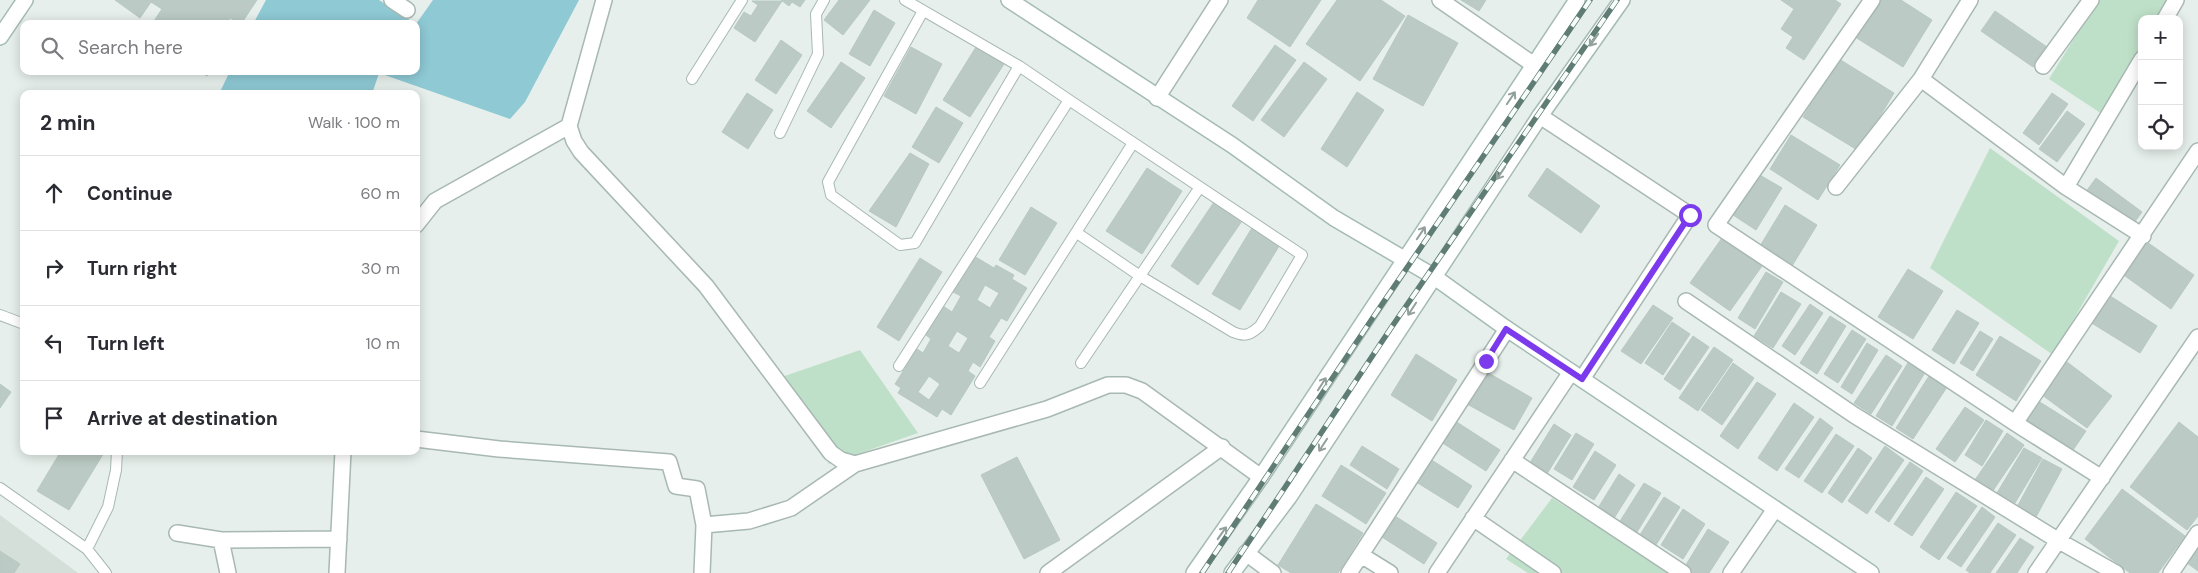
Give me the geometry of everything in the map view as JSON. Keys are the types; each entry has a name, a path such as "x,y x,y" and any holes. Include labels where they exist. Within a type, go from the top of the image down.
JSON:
{"street":[{"path":"0,37 25,0"},
{"path":"392,0 406,10"},
{"path":"604,0 569,126 574,141 706,286 824,445 841,460 855,464"},
{"path":"1009,0 1232,145 1334,218 1433,276 1506,329 1871,573"},
{"path":"1157,98 1220,0"},
{"path":"1440,0 1534,65"},
{"path":"1194,573 1262,477 1404,259 1577,0"},
{"path":"1232,573 1289,497 1540,116 1622,0"},
{"path":"1872,0 1716,225 2102,478"},
{"path":"1836,188 1921,79 1970,0"},
{"path":"2043,66 2091,0"},
{"path":"2167,15 2176,0"},
{"path":"2066,186 2141,60"},
{"path":"1921,79 2066,186 2142,236"},
{"path":"1437,573 1512,460 1576,376 1690,215 1540,116"},
{"path":"420,220 435,201 569,126"},
{"path":"2015,422 2198,151"},
{"path":"1686,301 1854,415 2060,541 2116,573"},
{"path":"1349,573 1506,329"},
{"path":"2036,573 2060,541 2198,337"},
{"path":"704,526 749,521 791,508 855,464 1047,409 1108,385 1126,384 1142,391 1262,477"},
{"path":"420,439 499,449 669,462 676,486 697,489 704,526 702,573"},
{"path":"1048,573 1222,448"},
{"path":"337,573 343,455"},
{"path":"1512,460 1683,573"},
{"path":"1731,573 1775,509"},
{"path":"1474,518 1553,573"},
{"path":"2171,573 2198,533"},
{"path":"177,534 221,540 339,539"},
{"path":"221,540 228,573"},
{"path":"1246,553 1273,573"},
{"path":"1361,555 1390,573"}],"lane":[{"path":"692,79 742,0"},
{"path":"780,134 818,54 816,14 824,0"},
{"path":"905,0 1019,66 1302,255 1260,326 1252,333 1243,336 1233,332 1140,276 1076,233"},
{"path":"923,11 828,182 831,195 900,245 915,243 1019,66"},
{"path":"899,366 1069,100"},
{"path":"980,383 1133,143"},
{"path":"1081,363 1200,187"},
{"path":"0,315 20,322"},
{"path":"87,549 108,507 116,470 117,455"},
{"path":"0,488 87,549 106,573"}],"shaded area":[{"path":"0,515 78,573 0,573"}],"green space":[{"path":"2098,0 2179,0 2170,15 2138,15 2138,62 2102,114 2049,79"},
{"path":"1990,148 2119,241 2053,355 1930,268"},
{"path":"860,350 918,433 829,464 776,379"},
{"path":"1552,498 1672,573 1528,573 1506,559"}],"water":[{"path":"266,0 379,0 410,20 255,20"},
{"path":"433,0 579,0 525,102 510,119 385,75 420,75 419,20"},
{"path":"228,75 378,75 373,90 221,90"}],"building":[{"path":"115,0 257,0 244,20 230,18 229,20 155,20 162,9 151,2 140,18"},
{"path":"781,0 805,0 800,7 792,2 789,6"},
{"path":"839,0 870,0 843,35 824,20"},
{"path":"1258,0 1321,0 1290,47 1247,18"},
{"path":"1337,0 1381,0 1405,16 1360,81 1306,44"},
{"path":"1461,0 1486,0 1479,11"},
{"path":"1781,0 1835,0 1841,4 1804,60 1786,48 1793,37 1781,29 1794,9"},
{"path":"1878,0 1901,0 1932,20 1903,67 1855,37"},
{"path":"752,1 782,1 755,42 734,28 744,12 751,16 758,5"},
{"path":"874,10 895,23 870,66 849,54"},
{"path":"1995,11 2047,47 2033,67 1981,31"},
{"path":"1408,15 1458,43 1423,106 1373,79"},
{"path":"781,40 802,55 776,94 755,80"},
{"path":"1275,45 1296,60 1253,121 1232,106"},
{"path":"911,47 942,64 916,114 884,96"},
{"path":"976,47 1004,64 970,117 943,100"},
{"path":"1839,59 1894,93 1859,151 1803,117"},
{"path":"841,62 865,78 831,128 807,111"},
{"path":"1304,62 1327,79 1284,137 1261,120"},
{"path":"1357,92 1384,110 1347,167 1321,149"},
{"path":"747,93 773,110 748,149 722,132"},
{"path":"2052,93 2068,104 2039,145 2023,133"},
{"path":"936,107 963,123 939,163 912,147"},
{"path":"2067,111 2085,124 2057,162 2039,149"},
{"path":"1791,135 1840,165 1818,200 1770,169"},
{"path":"910,153 929,164 896,227 869,211"},
{"path":"1147,168 1182,191 1142,254 1106,231"},
{"path":"1547,168 1600,206 1581,233 1528,196"},
{"path":"1758,174 1782,188 1756,230 1733,215"},
{"path":"2096,178 2142,212 2131,227 2085,193"},
{"path":"1216,199 1244,218 1198,285 1171,266"},
{"path":"1785,205 1817,225 1792,266 1760,246"},
{"path":"1031,207 1057,223 1025,275 999,260"},
{"path":"1253,226 1281,243 1240,310 1212,294"},
{"path":"1722,238 1762,266 1730,311 1690,283"},
{"path":"2144,240 2194,275 2171,309 2121,273"},
{"path":"974,256 994,268 996,265 1014,275 1012,279 1027,288 1007,321 1001,318 989,337 995,341 980,367 973,362 968,371 975,376 951,415 942,409 937,417 898,393 901,388 895,384 917,349 923,353 931,339 926,335 943,306 952,312 961,296 953,292","holes":["985,285 999,293 990,308 977,300","957,331 968,338 959,353 948,346","929,376 940,384 929,400 918,392"]},
{"path":"920,258 942,272 899,341 877,327"},
{"path":"1908,269 1943,291 1913,339 1878,317"},
{"path":"1766,272 1783,282 1755,329 1738,318"},
{"path":"1781,292 1801,304 1773,348 1754,336"},
{"path":"2107,294 2157,326 2140,353 2090,322"},
{"path":"1810,304 1823,313 1795,355 1782,346"},
{"path":"1653,305 1673,318 1641,364 1621,351"},
{"path":"1957,310 1979,323 1954,364 1932,350"},
{"path":"1830,316 1846,326 1817,374 1800,363"},
{"path":"1672,322 1690,334 1663,375 1645,363"},
{"path":"1852,330 1866,339 1838,383 1824,374"},
{"path":"1980,331 1993,339 1973,371 1960,363"},
{"path":"1693,336 1709,347 1680,390 1664,379"},
{"path":"2000,336 2041,361 2016,401 1976,375"},
{"path":"1867,343 1878,350 1852,394 1841,387"},
{"path":"1714,347 1733,360 1698,411 1679,398"},
{"path":"1416,354 1457,380 1432,421 1391,395"},
{"path":"1886,355 1902,366 1871,414 1854,403"},
{"path":"2063,359 2112,396 2087,428 2038,392"},
{"path":"1909,361 1926,371 1892,426 1876,416"},
{"path":"1733,363 1754,378 1722,425 1701,410"},
{"path":"1485,371 1532,398 1514,430 1467,404"},
{"path":"1929,376 1947,387 1913,439 1896,428"},
{"path":"1757,382 1776,394 1738,449 1720,436"},
{"path":"0,384 11,392 0,408"},
{"path":"2035,399 2086,431 2071,453 2021,421"},
{"path":"1794,403 1814,417 1777,471 1758,458"},
{"path":"1965,407 1984,420 1955,462 1936,449"},
{"path":"1820,418 1833,428 1799,478 1785,469"},
{"path":"1452,419 1500,450 1486,471 1438,440"},
{"path":"1986,420 2003,431 1982,466 1965,455"},
{"path":"2179,422 2198,437 2198,516 2187,530 2130,487"},
{"path":"1554,424 1571,435 1545,477 1528,466"},
{"path":"1576,433 1594,444 1572,480 1554,469"},
{"path":"2007,433 2024,445 1992,492 1975,480"},
{"path":"1836,434 1854,446 1822,493 1804,481"},
{"path":"1362,446 1399,469 1387,489 1350,465"},
{"path":"1885,446 1904,460 1867,514 1848,501"},
{"path":"1858,448 1872,458 1842,503 1828,493"},
{"path":"2024,448 2042,458 2015,503 1997,493"},
{"path":"1595,451 1616,465 1594,500 1573,487"},
{"path":"59,455 103,455 69,510 37,491"},
{"path":"1017,457 1060,540 1024,559 981,475"},
{"path":"1427,457 1472,486 1458,508 1413,480"},
{"path":"2043,459 2062,469 2036,517 2017,507"},
{"path":"1910,462 1923,471 1889,522 1875,512"},
{"path":"1341,465 1386,493 1366,524 1322,496"},
{"path":"1619,474 1635,485 1611,523 1595,513"},
{"path":"1926,477 1944,489 1912,536 1894,524"},
{"path":"1644,483 1661,493 1634,537 1617,526"},
{"path":"2122,489 2185,536 2158,573 2130,573 2085,539"},
{"path":"1956,492 1977,506 1939,560 1920,547"},
{"path":"1664,497 1680,507 1654,548 1638,538"},
{"path":"1316,504 1363,533 1338,573 1291,573 1278,565"},
{"path":"1982,507 1995,517 1961,567 1947,558"},
{"path":"1683,509 1705,524 1683,559 1661,545"},
{"path":"1395,516 1437,543 1424,564 1382,537"},
{"path":"1998,523 2016,535 1990,573 1970,573 1966,570"},
{"path":"1708,529 1729,542 1709,573 1692,573 1684,568"},
{"path":"2020,538 2034,547 2017,573 1996,573"},
{"path":"2198,549 2198,571 2187,563"},
{"path":"0,551 20,564 14,573 0,573"}],"railway":[{"path":"1202,573 1374,316 1590,0"},
{"path":"1228,573 1391,328 1617,0"}],"route":[{"path":"1486,361 1506,329 1582,379 1690,215"}]}
